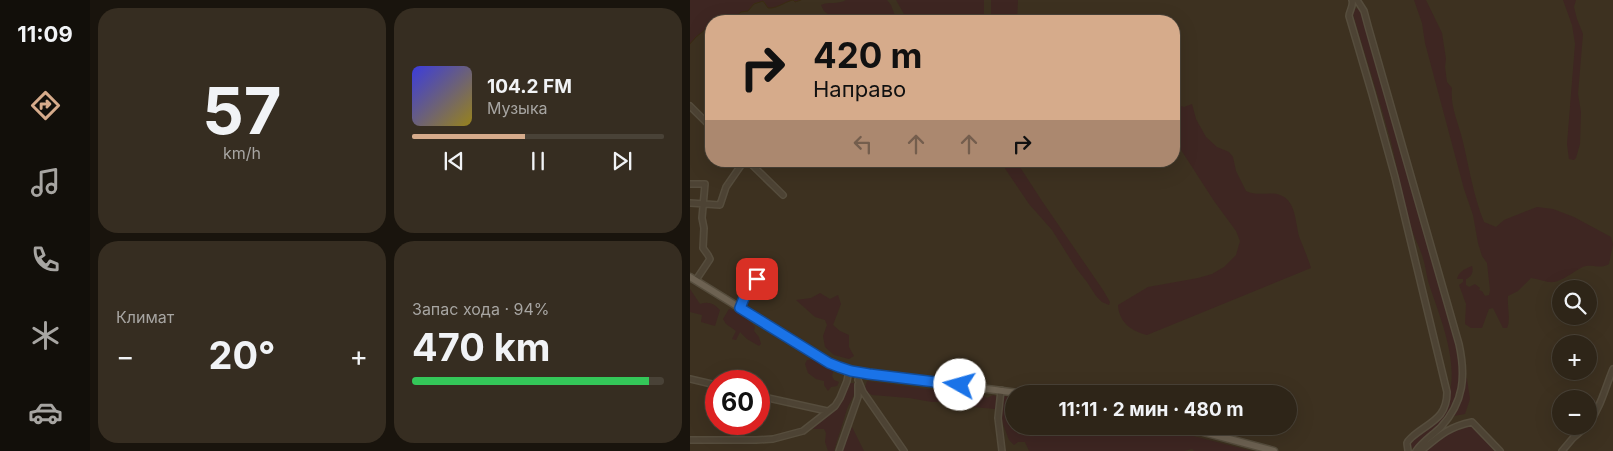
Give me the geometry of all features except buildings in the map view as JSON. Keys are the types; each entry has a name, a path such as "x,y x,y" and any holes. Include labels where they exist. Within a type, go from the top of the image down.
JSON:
{"main road":[{"path":"693,278 829,363 849,370 858,376 1005,391"},
{"path":"1214,435 1274,451"}],"street":[{"path":"1352,0 1349,16 1395,177 1447,392 1446,406 1431,424 1408,440 1408,451"},
{"path":"1357,0 1364,11 1462,360 1463,376 1461,391 1456,405 1440,428 1425,440 1416,451"},
{"path":"690,106 705,121"},
{"path":"690,203 720,205 726,187 741,167"},
{"path":"753,167 783,195"},
{"path":"690,184 705,184 702,218 704,228 703,248 710,259 693,278"},
{"path":"740,308 746,293 757,279"},
{"path":"690,440 773,439 803,431 835,406 847,381 849,370"},
{"path":"1597,411 1613,370"},
{"path":"839,451 858,397 858,376"},
{"path":"858,376 863,392 904,451"},
{"path":"690,379 705,382"},
{"path":"1000,390 998,418 1002,451"},
{"path":"770,398 827,411"},
{"path":"1421,451 1439,436 1456,426 1472,422 1500,451"},
{"path":"1562,451 1576,435"}],"shaded area":[{"path":"690,0 793,0 771,8 768,8 764,1 754,3 748,11 741,12 738,15 705,15 705,30 690,44"},
{"path":"846,0 887,0 895,15 829,15 821,5"},
{"path":"896,0 984,0 984,15 905,15"},
{"path":"991,0 1018,0 1017,15 991,15"},
{"path":"1414,0 1426,0 1442,33 1447,82 1452,88 1453,108 1474,191 1484,222 1496,227 1504,220 1537,207 1553,209 1574,217 1611,237 1613,244 1609,264 1600,267 1584,267 1563,279 1552,280 1552,282 1531,278 1518,291 1508,296 1509,321 1507,328 1503,328 1493,308 1489,309 1482,328 1471,328 1465,324 1466,304 1459,285 1463,282 1463,279 1457,279 1458,276 1472,266 1471,276 1466,279 1466,285 1469,287 1475,284 1485,296 1489,295 1487,263 1482,256 1478,243 1473,215 1464,189 1425,43 1422,23"},
{"path":"1563,0 1576,0 1574,7 1583,34 1578,94 1581,112 1580,144 1574,160 1569,159 1567,144 1575,44 1572,25"},
{"path":"1359,8 1365,20 1442,289 1461,359 1461,371 1467,379 1470,399 1465,414 1454,416 1442,431 1419,451 1412,451 1413,448 1410,446 1437,416 1449,395 1451,381 1450,353 1423,258 1411,227 1391,142 1352,11"},
{"path":"1192,104 1196,119 1206,137 1217,147 1229,152 1233,157 1236,171 1246,191 1255,194 1280,195 1290,202 1300,239 1311,268 1147,335 1131,328 1123,321 1118,305 1148,287 1212,274 1224,267 1236,255 1240,241 1236,231 1180,148 1180,106 1184,107"},
{"path":"1004,167 1020,167 1103,290 1110,302 1109,305 1102,302 1096,296 1052,230 1029,204"},
{"path":"690,289 700,304 711,303 720,310 715,326 701,322 702,315 690,312"},
{"path":"820,293 830,299 838,295 841,304 833,325 849,335 849,347 854,356 849,359 834,355 825,347 823,336 827,325 825,320 815,317 796,300 811,298"},
{"path":"729,309 743,316 755,327 754,331 759,337 761,344 759,346 740,332 736,340 732,339 736,331 726,324 723,319"},
{"path":"815,359 829,367 833,372 834,380 839,382 837,386 831,387 828,391 824,381 816,379 808,373 805,364 807,360"},
{"path":"867,381 965,394 980,394 987,398 993,395 997,397 998,403 995,409 872,395 864,390"},
{"path":"849,383 854,383 854,393 834,451 828,451 824,429 813,429 837,407"},
{"path":"1004,396 1005,430 1001,419"},
{"path":"1466,426 1472,426 1491,445 1494,451 1425,451 1444,434 1460,430"},
{"path":"852,427 864,451 842,451"},
{"path":"1007,435 1189,435 1252,451 1194,451 1192,449 1184,451 1029,451 1025,442 1018,442 1014,445"}],"waterway":[{"path":"738,15 741,12 748,11 754,4 763,1 768,8 771,8 793,0 795,2 801,0"},
{"path":"690,44 705,30"}],"route":[{"path":"757,279 746,293 740,308 829,363 853,372 960,385"}]}
